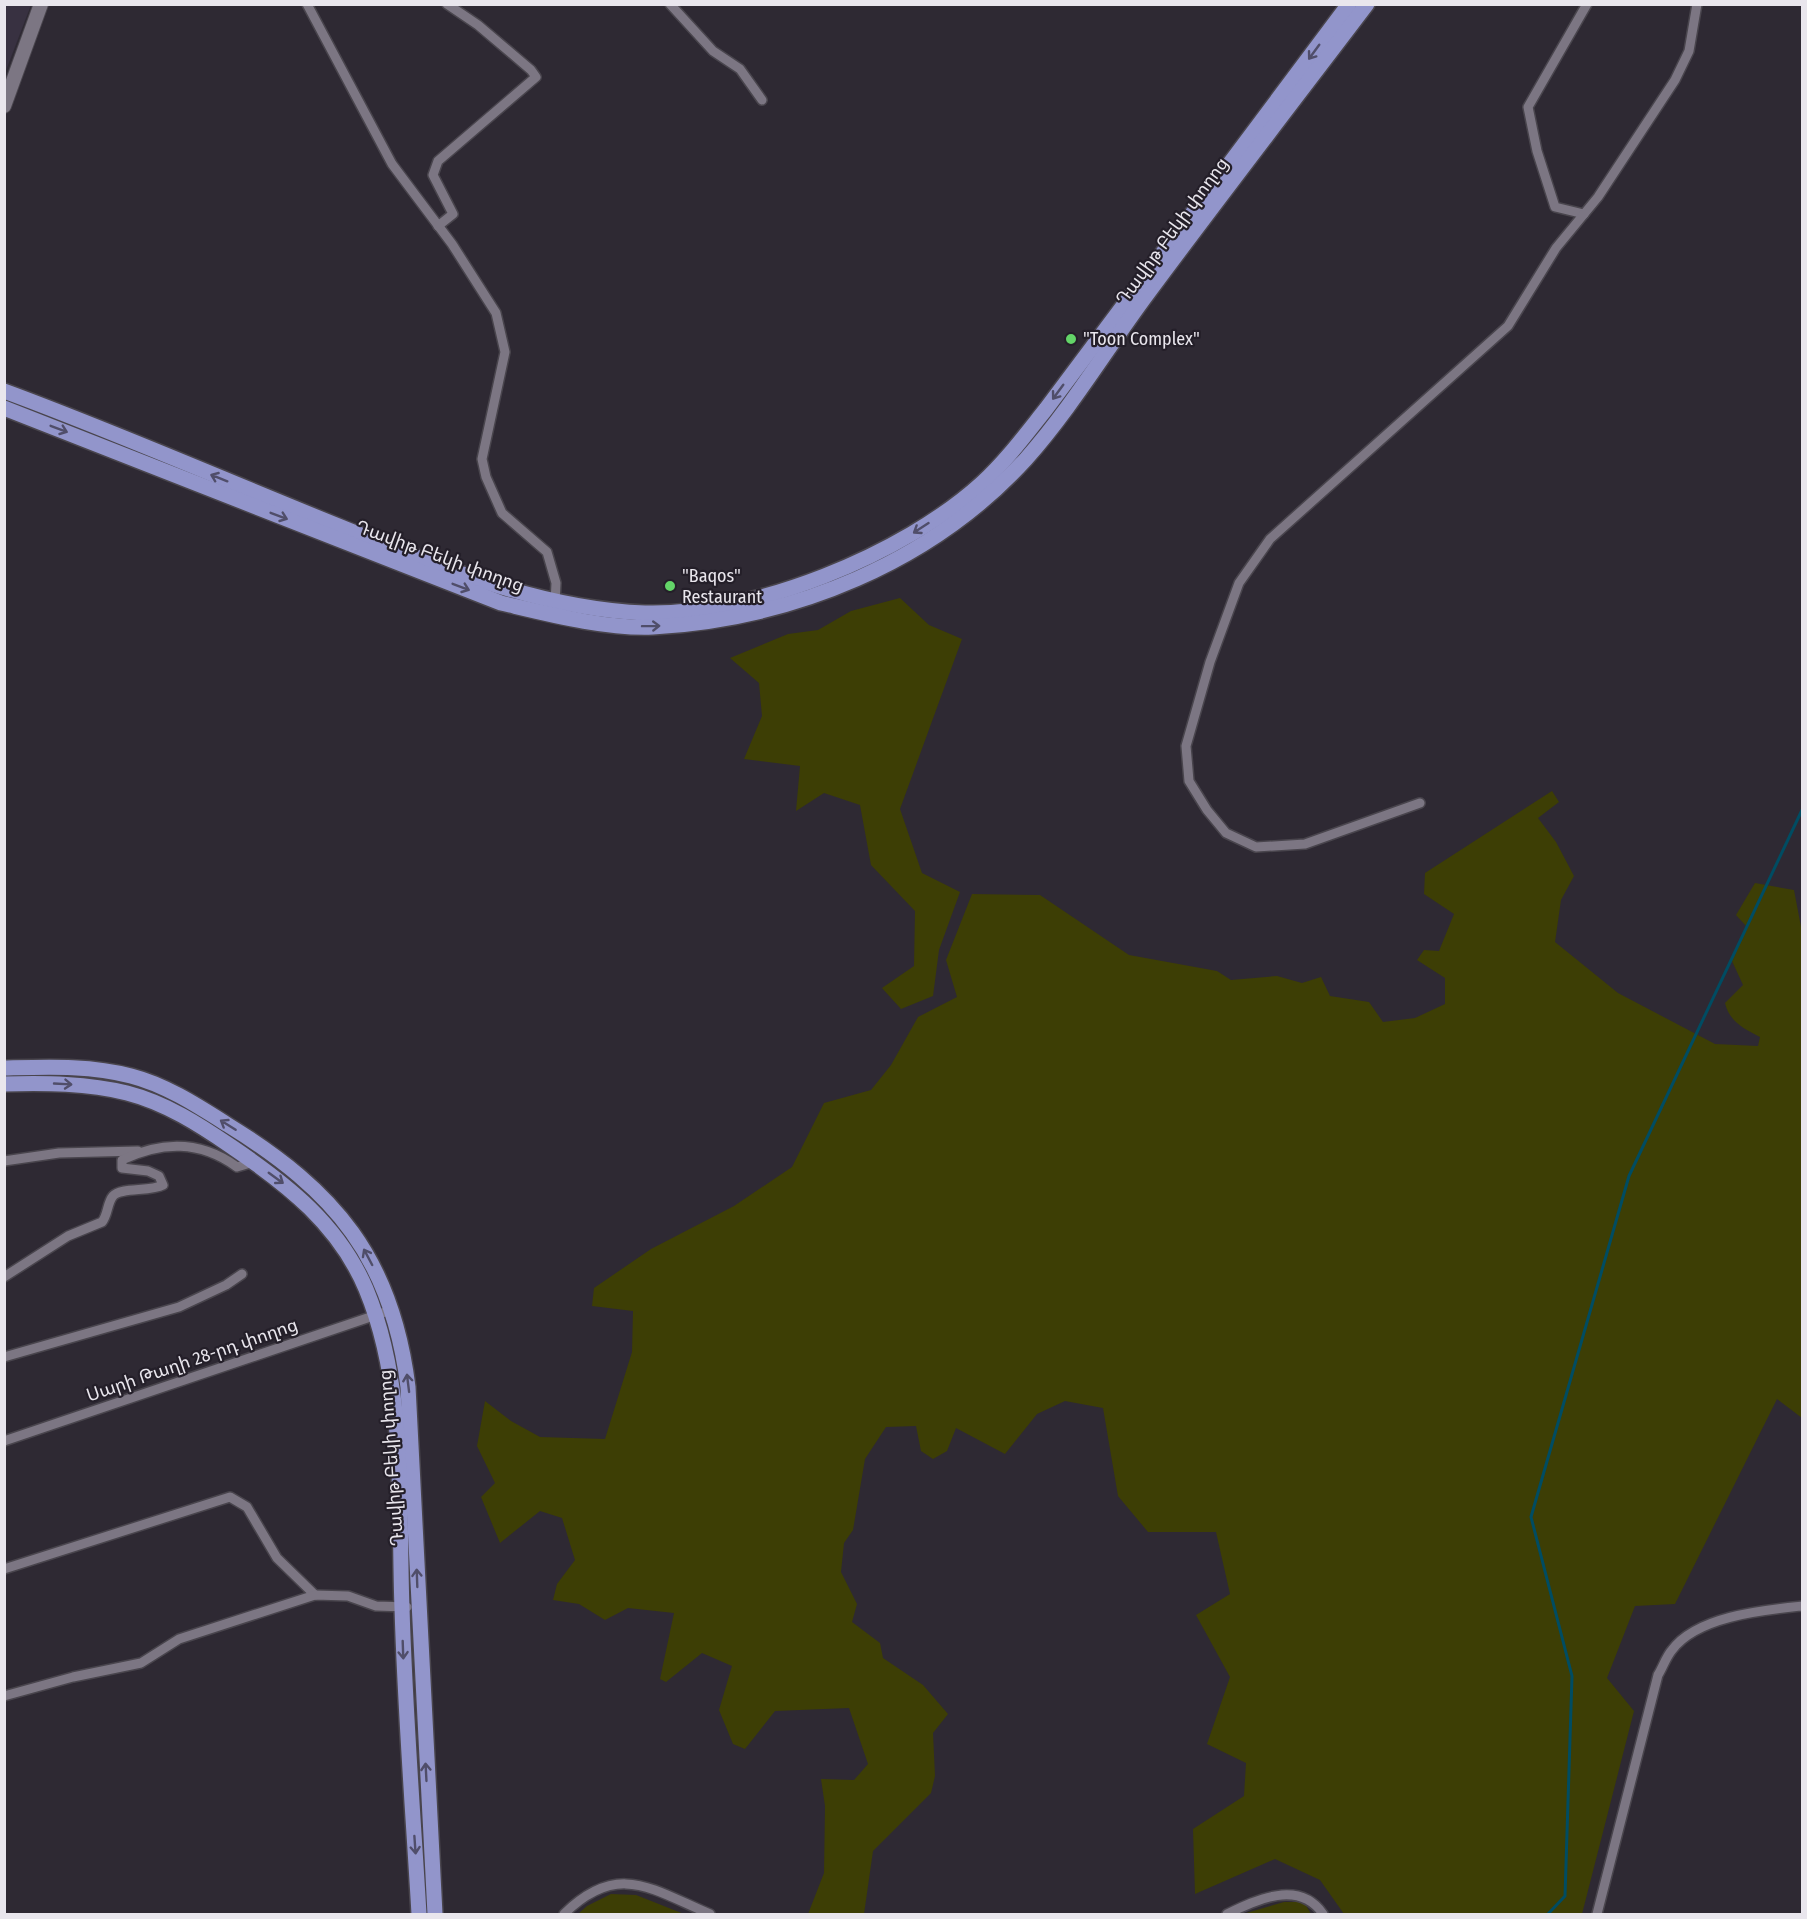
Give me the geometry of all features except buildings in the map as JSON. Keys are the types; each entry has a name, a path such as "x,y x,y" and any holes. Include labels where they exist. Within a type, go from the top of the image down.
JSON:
{"main road":[{"path":"4,106 41,4"},
{"name":"Դավիթ Բեկի փողոց","path":"1263,131 1349,4"},
{"name":"Դավիթ Բեկի փողոց","path":"4,408 491,584 555,600 588,607 645,613 710,610 790,590 899,542 954,506 1002,463 1077,368 1135,301 1263,131 1367,4"},
{"name":"Դավիթ Բեկի փողոց","path":"4,391 245,496 501,603 553,615 651,627 695,623 765,610 852,582 927,543 968,514 1025,460 1091,378 1135,301"},
{"path":"1077,368 1076,379 1080,382 1091,378"},
{"name":"Դավիթ Բեկի փողոց","path":"4,1068 74,1068 132,1076 175,1094 256,1142 297,1172 345,1221 369,1258 391,1310 407,1372 435,1914"},
{"name":"Դավիթ Բեկի փողոց","path":"4,1084 89,1086 128,1093 156,1102 199,1125 254,1162 307,1203 343,1244 366,1290 375,1316 393,1393 419,1914"}],"street":[{"path":"307,4 392,164 438,225 496,313 505,352 482,459 486,477 502,513 547,552 556,583 553,615"},
{"path":"438,225 453,214 433,175 438,160 536,77 531,70 478,25 447,4"},
{"path":"670,4 712,51 740,69 762,100"},
{"path":"1584,214 1555,207 1537,151 1528,107 1587,4"},
{"path":"1420,803 1305,844 1256,847 1226,833 1207,810 1189,781 1186,746 1210,662 1239,583 1253,560 1270,539 1508,326 1556,248 1584,214 1675,80 1689,51 1697,4"},
{"path":"4,1161 59,1153 140,1151 183,1147 205,1149 237,1167 254,1162"},
{"path":"4,1277 68,1236 102,1222 113,1196 119,1192 152,1190 163,1185 159,1176 148,1171 122,1168 122,1160 140,1151"},
{"path":"4,1357 179,1307 226,1285 242,1274"},
{"name":"Սարի Թաղի 28-րդ փողոց","path":"4,1441 391,1310"},
{"path":"4,1569 230,1497 247,1507 277,1558 315,1595"},
{"path":"4,1696 73,1677 141,1663 179,1639 315,1595 348,1596 376,1606 418,1605"},
{"path":"1597,1914 1658,1675 1672,1649 1688,1634 1728,1618 1763,1610 1803,1606"},
{"path":"564,1914 595,1889 635,1884 710,1914"},
{"path":"1227,1914 1264,1896 1296,1896 1318,1907 1323,1914"}],"shaded area":[{"path":"4,5 31,5 5,73"},
{"path":"900,598 929,625 962,639 900,809 922,873 960,892 939,950 933,996 901,1009 882,988 914,966 915,911 871,865 860,805 824,793 796,811 800,766 744,759 762,716 759,683 730,658 788,634 818,630 851,611"},
{"path":"1552,791 1559,802 1538,818 1556,842 1574,876 1561,900 1555,942 1618,993 1715,1044 1758,1046 1760,1037 1734,1020 1725,1003 1743,985 1732,961 1747,927 1736,915 1755,883 1794,890 1802,932 1802,1418 1777,1399 1675,1604 1635,1606 1607,1678 1634,1711 1582,1914 1344,1914 1320,1880 1275,1859 1195,1894 1193,1829 1244,1796 1246,1763 1207,1744 1230,1677 1196,1615 1230,1594 1216,1532 1148,1532 1118,1496 1103,1408 1065,1401 1037,1414 1005,1454 956,1428 947,1451 933,1459 921,1451 916,1426 886,1427 865,1459 853,1530 844,1543 841,1572 857,1604 852,1622 880,1643 883,1658 923,1685 948,1714 933,1733 935,1776 931,1793 873,1851 864,1914 808,1914 824,1873 825,1806 821,1779 854,1780 868,1764 849,1708 775,1711 745,1749 733,1744 719,1710 732,1666 702,1653 666,1682 660,1679 674,1613 628,1608 605,1620 579,1604 553,1600 557,1584 575,1560 562,1518 540,1511 500,1543 481,1497 495,1483 477,1446 485,1401 511,1421 540,1437 605,1439 632,1352 633,1311 592,1306 594,1288 651,1249 734,1206 792,1167 824,1103 871,1090 891,1065 918,1017 957,997 946,960 972,894 1040,895 1129,955 1217,971 1231,980 1277,976 1302,983 1321,977 1330,996 1369,1002 1383,1022 1415,1018 1445,1004 1445,978 1417,960 1424,950 1439,951 1454,914 1424,894 1425,873"},
{"path":"611,1894 636,1895 684,1914 578,1914 587,1906"},
{"path":"1284,1902 1304,1902 1311,1914 1243,1914"}],"waterway":[{"path":"1548,1914 1565,1896 1572,1676 1531,1517 1629,1176 1802,810"}],"place":[{"name":"\"Toon Complex\"","path":"1071,339"},
{"name":"\"Baqos\" Restaurant","path":"670,586"}]}
